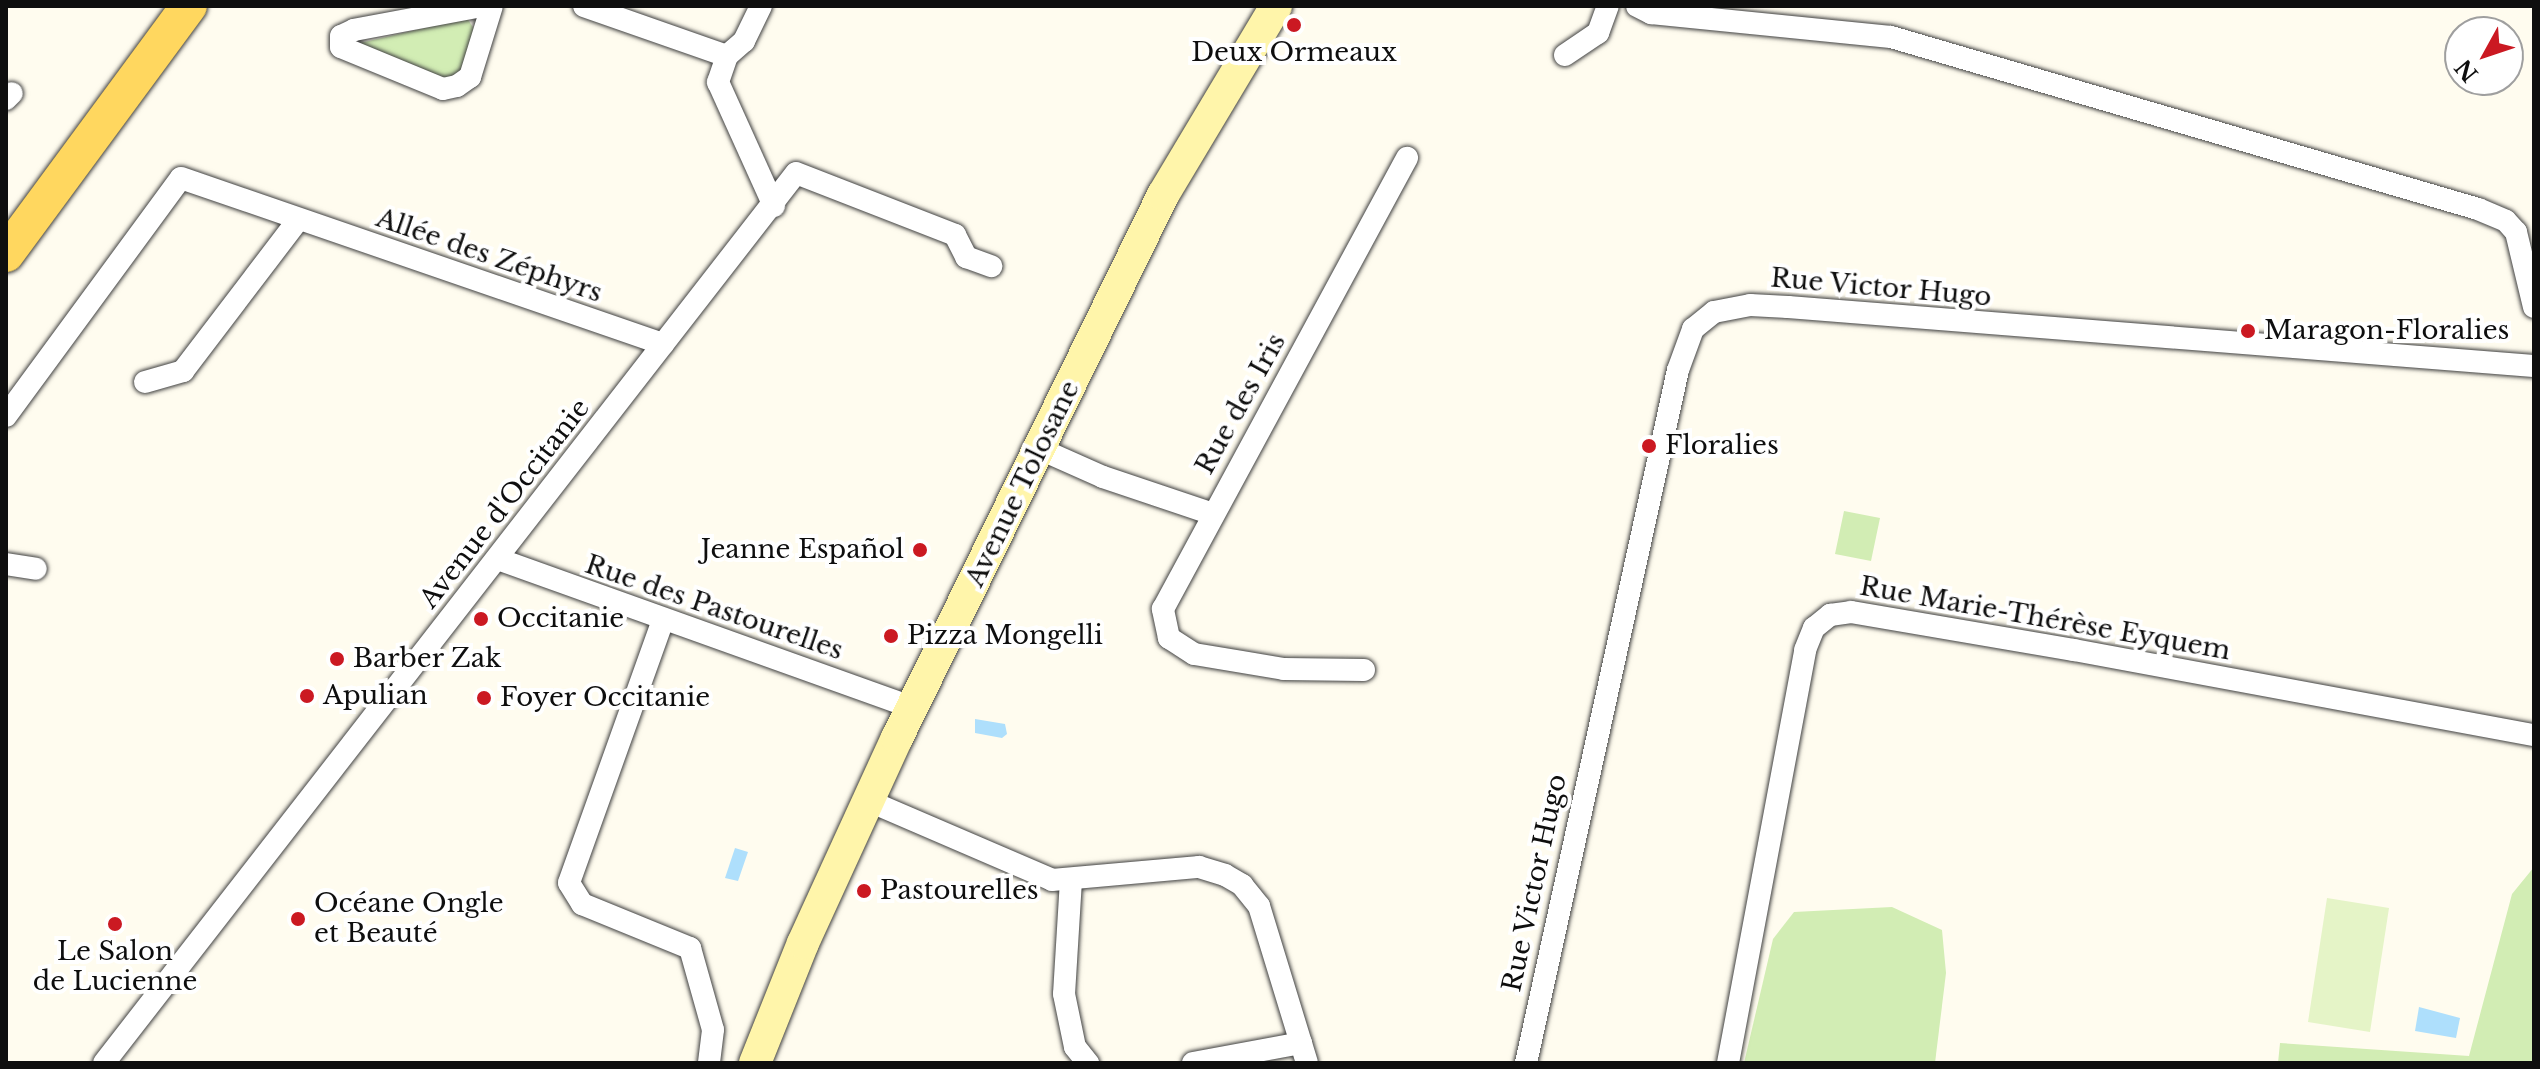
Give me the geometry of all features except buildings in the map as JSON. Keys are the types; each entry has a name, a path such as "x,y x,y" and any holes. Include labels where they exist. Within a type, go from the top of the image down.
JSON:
{"main road":[{"path":"6,254 189,6"},
{"name":"Avenue Tolosane","path":"755,1063 912,707 1163,195 1276,6"}],"street":[{"path":"482,6 354,30 341,36 341,47 443,89 457,86 470,77 492,6"},
{"path":"584,6 727,56"},
{"path":"761,6 744,41 727,56 718,82 774,206"},
{"path":"1565,55 1598,33 1608,6"},
{"path":"1637,6 1651,13 1891,37 2478,209 2506,221 2516,232 2534,307"},
{"name":"Rue des Iris","path":"1040,449 1103,477 1213,514 1407,158"},
{"name":"Avenue d'Occitanie","path":"104,1063 663,344 774,206 796,173 955,235 966,257 991,266"},
{"name":"Allée des Zéphyrs","path":"6,416 181,178 663,344"},
{"path":"145,382 183,371 298,220"},
{"name":"Rue Victor Hugo","path":"1526,1063 1678,370 1693,329 1714,312 1750,305 1788,307 2534,366"},
{"path":"1213,514 1163,609 1169,638 1194,654 1284,669 1364,670"},
{"name":"Rue des Pastourelles","path":"498,559 912,707"},
{"path":"6,564 36,569"},
{"name":"Rue Marie-Thérèse Eyquem","path":"1728,1063 1805,650 1814,628 1830,615 1851,612 2534,735"},
{"path":"663,620 569,883 582,904 690,948 713,1030 709,1063"},
{"path":"869,801 1029,873 1071,880 1199,867 1242,885 1259,906 1304,1053 1193,1063"},
{"path":"1071,880 1064,994 1075,1047 1088,1063"}],"green space":[{"path":"467,18 476,32 464,71 445,79 356,44"},
{"path":"1844,511 1880,518 1871,561 1835,554"},
{"path":"2534,867 2534,1063 2278,1063 2280,1043 2469,1056 2512,894"},
{"path":"2327,898 2389,908 2370,1032 2308,1022"},
{"path":"1892,907 1942,930 1946,973 1935,1063 1744,1063 1773,939 1794,912"}],"water":[{"path":"975,719 1005,724 1007,734 1002,738 975,733"},
{"path":"735,848 748,852 738,881 725,878"},
{"path":"2419,1007 2460,1018 2456,1038 2415,1031"}],"place":[{"name":"Deux Ormeaux","path":"1294,25"},
{"name":"Maragon-Floralies","path":"2248,331"},
{"name":"Floralies","path":"1649,446"},
{"name":"Jeanne Español","path":"920,550"},
{"name":"Occitanie","path":"481,619"},
{"name":"Pizza Mongelli","path":"891,636"},
{"name":"Barber Zak","path":"337,659"},
{"name":"Apulian","path":"307,696"},
{"name":"Foyer Occitanie","path":"484,698"},
{"name":"Pastourelles","path":"864,891"},
{"name":"Océane Ongle et Beauté","path":"298,919"},
{"name":"Le Salon de Lucienne","path":"115,924"}]}
